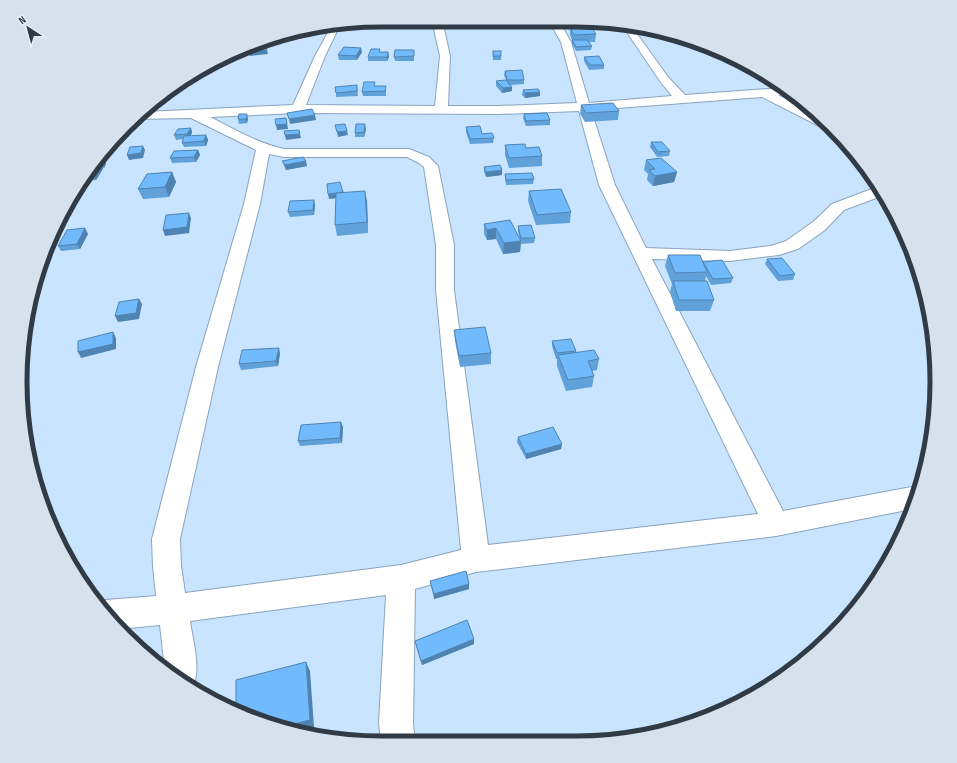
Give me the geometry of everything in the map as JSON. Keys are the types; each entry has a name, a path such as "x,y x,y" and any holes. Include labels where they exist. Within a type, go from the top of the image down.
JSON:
{"street":[{"path":"439,27 445,56 440,110"},
{"path":"557,27 566,42 607,185 776,524"},
{"path":"298,109 320,56 334,30"},
{"path":"630,31 682,100"},
{"path":"147,116 298,109 499,110 584,107 778,91"},
{"path":"764,93 810,116"},
{"path":"193,114 220,126 241,139 263,149 284,153 409,153 424,160 431,166 445,245 445,290 476,560"},
{"path":"180,673 173,609 167,579 165,554 166,539 207,367 252,204 263,149"},
{"path":"640,253 730,256 773,250 792,245 819,226 838,207 876,193"},
{"path":"114,614 173,609 401,579 476,560 776,524 910,498"},
{"path":"397,736 396,723 401,579"}],"building":[{"path":"570,27 591,28 596,34 574,35"},
{"path":"572,40 587,40 592,46 576,47"},
{"path":"265,47 267,50 253,52"},
{"path":"344,47 361,48 356,56 338,55"},
{"path":"371,49 380,49 379,52 388,52 387,57 368,57"},
{"path":"395,50 414,50 414,56 394,57"},
{"path":"493,51 501,51 501,56 493,56"},
{"path":"599,56 604,65 590,65 584,57"},
{"path":"522,70 524,80 507,80 505,71"},
{"path":"506,80 512,87 503,88 496,81"},
{"path":"364,82 375,82 374,86 386,86 385,91 362,92"},
{"path":"357,85 357,91 336,93 335,87"},
{"path":"538,89 540,92 525,93 523,90"},
{"path":"613,103 619,111 586,113 581,105"},
{"path":"312,109 315,115 289,119 287,113"},
{"path":"547,113 550,120 526,121 524,114"},
{"path":"239,114 247,114 246,119 238,119"},
{"path":"286,118 287,124 276,125 275,119"},
{"path":"345,124 347,131 337,132 335,125"},
{"path":"356,124 365,124 364,132 355,133"},
{"path":"480,126 482,134 492,133 494,138 470,139 466,127"},
{"path":"191,128 187,134 174,135 178,129"},
{"path":"299,130 300,134 285,135 284,131"},
{"path":"206,135 204,141 182,143 184,136"},
{"path":"651,142 662,142 670,151 658,152"},
{"path":"525,144 526,148 539,147 542,156 509,158 505,145"},
{"path":"143,146 141,153 127,155 130,147"},
{"path":"198,150 194,157 170,158 174,151"},
{"path":"303,157 306,161 285,165 282,161"},
{"path":"661,158 677,172 655,176 649,170 655,169 646,160"},
{"path":"500,165 502,170 486,172 484,167"},
{"path":"172,172 165,187 138,189 147,174"},
{"path":"532,173 534,179 506,180 505,174"},
{"path":"340,182 343,192 328,194 327,184"},
{"path":"561,189 571,212 537,215 529,191"},
{"path":"365,191 367,222 335,225 336,193"},
{"path":"314,200 313,210 288,212 290,201"},
{"path":"189,213 187,227 163,230 166,215"},
{"path":"510,220 521,241 504,243 496,228 487,230 484,224"},
{"path":"531,225 535,238 521,238 518,226"},
{"path":"85,228 77,244 58,246 67,230"},
{"path":"668,255 700,255 707,272 675,273"},
{"path":"782,258 795,274 780,276 767,259"},
{"path":"722,260 733,278 713,279 703,262"},
{"path":"673,281 707,281 714,300 679,300"},
{"path":"139,299 136,313 115,316 119,302"},
{"path":"485,327 491,353 459,356 454,330"},
{"path":"113,332 113,344 78,352 78,341"},
{"path":"571,339 576,351 557,353 552,341"},
{"path":"279,348 276,361 239,364 242,350"},
{"path":"594,350 599,359 588,361 594,376 568,380 558,355"},
{"path":"341,422 340,438 298,441 301,425"},
{"path":"553,427 562,444 526,454 518,437"},
{"path":"466,571 469,584 434,594 430,581"},
{"path":"467,620 474,639 421,661 415,641"},
{"path":"306,662 310,720 292,724 236,704 236,680"}]}
